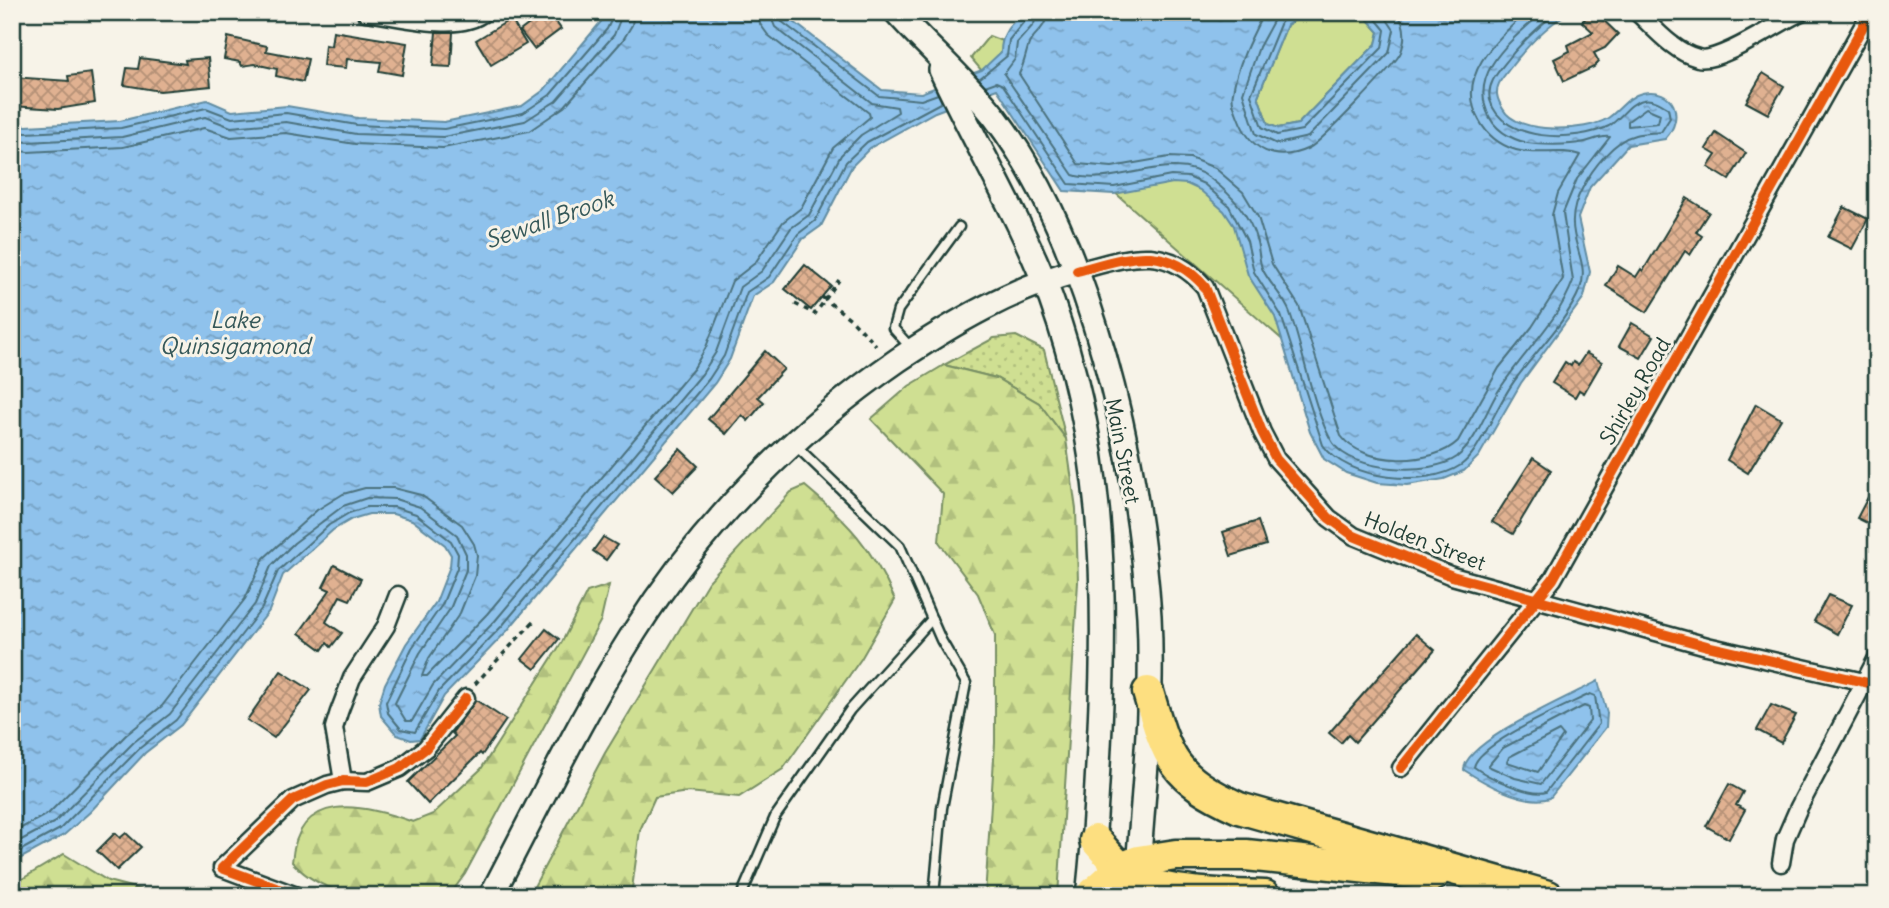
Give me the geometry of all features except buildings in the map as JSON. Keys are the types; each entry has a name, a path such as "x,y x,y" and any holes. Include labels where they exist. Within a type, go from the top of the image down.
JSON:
{"highway":[{"path":"1149,692 1170,759 1214,796 1239,808 1368,842 1548,896"},
{"path":"1094,840 1133,876 1188,891 1265,896"},
{"path":"1089,896 1176,855 1245,855 1458,877 1514,887"}],"main road":[{"name":"Main Street","path":"896,12 993,116 1023,162 1077,271 1091,308 1120,424 1149,616 1149,692 1133,876"},
{"name":"Main Street","path":"934,55 965,122 1007,196 1043,280 1072,363 1088,431 1102,550 1103,658 1089,896"},
{"path":"491,896 580,725 636,629 706,536 794,443 833,408 913,350 954,324 1043,280 1077,271"}],"street":[{"path":"365,12 452,24 477,18 484,12"},
{"path":"1637,12 1668,41 1699,59 1717,58 1801,12"},
{"name":"Shirley Road","path":"1401,768 1553,579 1871,12"},
{"name":"Holden Street","path":"1077,271 1153,256 1190,270 1205,287 1262,432 1276,459 1329,517 1354,536 1451,576 1707,646 1870,682"},
{"path":"343,781 334,728 352,678 386,626 398,595"},
{"path":"1781,863 1785,839 1799,807 1870,682 1877,658"},
{"path":"297,896 222,868 293,800 343,781 367,782 400,768 426,748 466,698"}],"lane":[{"path":"913,350 893,328 898,310 960,227"},
{"path":"794,443 900,545 932,619 966,683 942,808 934,896"},
{"path":"741,896 775,817 850,710 932,619"}],"path":[{"path":"795,304 815,314 839,280"},
{"path":"824,298 852,320 876,345"},
{"path":"466,698 470,688 534,621"}],"green space":[{"path":"1308,12 1361,12 1379,32 1376,44 1298,124 1278,128 1268,124 1258,96 1287,25"},
{"path":"989,36 1031,52 1224,190 1319,372 997,89 971,58"},
{"path":"1016,336 1044,350 1066,439 1039,403 996,378 944,365 994,338"},
{"path":"944,365 996,378 1039,403 1066,439 1076,509 1078,582 1058,896 985,896 995,743 995,635 978,594 939,542 943,494 871,419 909,386"},
{"path":"805,486 858,537 877,565 895,600 861,659 783,769 739,797 688,792 655,797 640,830 631,896 529,896 605,753 708,582 791,492"},
{"path":"609,585 601,620 465,874 449,896 386,897 345,893 308,876 292,862 297,839 306,822 320,813 336,808 354,807 413,822 433,814 481,769 562,642 587,592"},
{"path":"64,854 108,881 165,896 12,896 12,885"}],"water":[{"name":"Lake Quinsigamond","path":"609,12 781,12 882,90 921,93 982,70 1001,52 1007,29 1025,12 1308,12 1287,25 1258,96 1268,124 1278,128 1298,124 1376,44 1379,32 1361,12 1570,12 1550,25 1532,42 1501,80 1497,91 1503,109 1522,123 1537,127 1569,128 1598,123 1608,118 1628,100 1642,93 1653,92 1669,99 1673,105 1675,122 1665,139 1628,145 1590,187 1578,218 1590,272 1584,297 1521,383 1479,456 1464,471 1444,479 1407,485 1377,483 1346,473 1324,459 1310,432 1275,317 1248,275 1234,226 1224,211 1200,190 1187,184 1173,183 1114,194 1064,191 997,89 935,112 870,148 852,166 821,226 803,239 774,282 753,296 730,359 715,383 507,631 444,696 420,739 411,740 397,735 381,716 379,703 385,684 406,644 436,602 450,566 451,555 445,545 412,520 393,514 369,514 352,519 333,530 283,575 269,611 181,725 145,753 90,812 64,835 12,863 12,123 26,126 120,121 207,100 232,111 287,106 358,118 444,122 522,106 544,90"},
{"path":"1598,681 1607,713 1606,727 1550,798 1540,800 1517,796 1464,770 1469,758 1500,733"}],"cycle path":[{"path":"1401,768 1553,579 1871,12"},
{"path":"1077,271 1130,258 1161,258 1190,273 1205,287 1262,432 1276,459 1329,518 1354,536 1452,576 1707,646 1877,685"},
{"path":"297,896 222,868 293,800 327,785 343,781 367,782 400,768 426,748 466,698"}],"water label":[{"name":"Sewall Brook","path":"549,219"}]}
